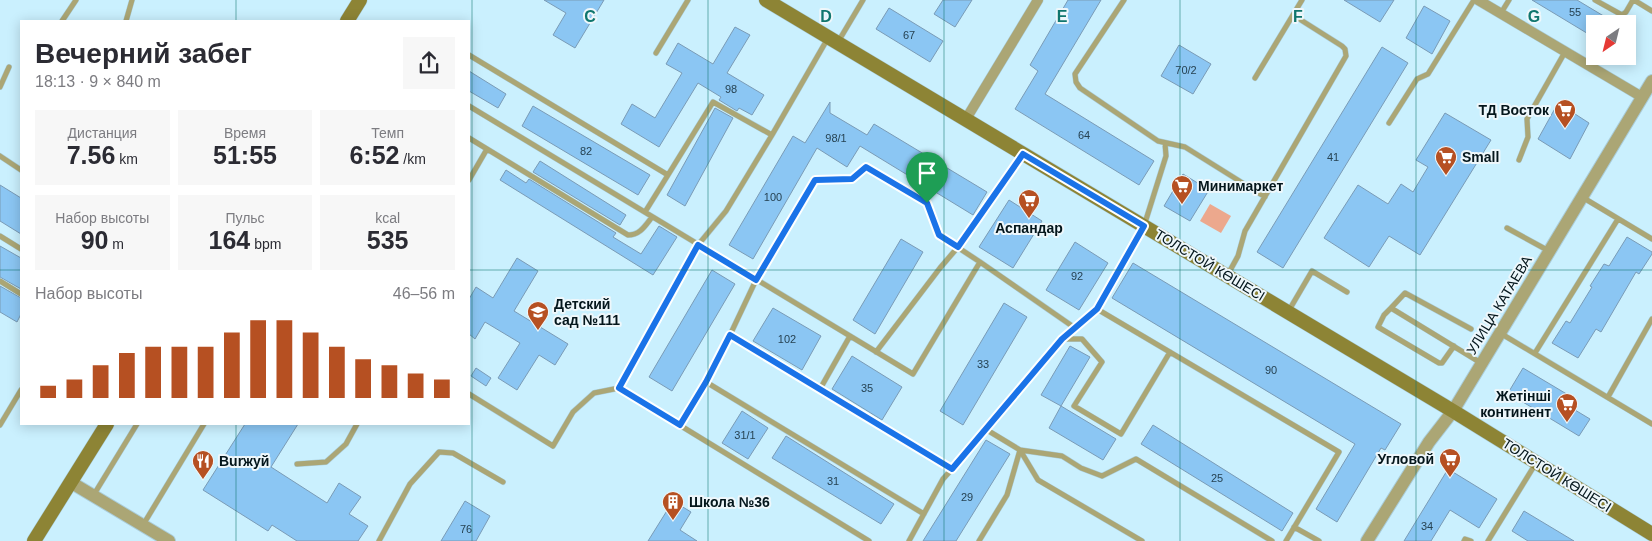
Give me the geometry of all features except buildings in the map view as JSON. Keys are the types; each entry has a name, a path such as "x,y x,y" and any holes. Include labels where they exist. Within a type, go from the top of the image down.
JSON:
{"main road":[{"path":"348,20 360,0"},
{"name":"ТОЛСТОЙ КӨШЕСІ","path":"766,0 1453,411 1652,534"},
{"path":"34,541 72,483 106,425"}],"street":[{"path":"966,119 1038,0"},
{"path":"1478,0 1642,98"},
{"name":"УЛИЦА КАТАЕВА","path":"1367,541 1429,442 1453,411 1652,81"},
{"path":"72,483 168,541"}],"lane":[{"path":"63,20 76,0"},
{"path":"126,20 132,0"},
{"path":"656,53 688,0"},
{"path":"619,388 698,245 726,210 833,40 863,0"},
{"path":"1124,0 1075,74 1076,82 1080,88 1158,141 1185,147 1265,196"},
{"path":"1255,78 1302,0"},
{"path":"1389,123 1417,79 1428,74 1474,0"},
{"path":"1501,13 1508,0"},
{"path":"1595,0 1622,14 1626,12 1634,0 1652,10"},
{"path":"1227,276 1238,256 1245,231 1346,56 1342,46 1293,15"},
{"path":"1519,160 1528,137 1527,119 1565,51"},
{"path":"470,56 668,175"},
{"path":"0,87 9,67"},
{"path":"645,212 713,102 772,135"},
{"path":"470,107 913,374 980,262"},
{"path":"470,139 628,236 635,235 642,230 652,217"},
{"path":"909,541 943,479 987,430 1062,339 1097,309 1144,226 1166,156 1165,143"},
{"path":"470,178 487,149"},
{"path":"876,352 958,247 1023,154"},
{"path":"0,156 20,169"},
{"path":"680,425 706,382 756,280 815,180 852,179 866,167 927,203 939,235 1075,328"},
{"path":"1582,198 1652,239"},
{"path":"1535,353 1618,218"},
{"path":"1507,228 1549,251"},
{"path":"0,236 20,248"},
{"path":"1288,312 1312,272 1347,292"},
{"path":"0,281 20,293"},
{"path":"1454,346 1442,363 1439,364 1378,327 1384,315 1405,293 1471,329"},
{"path":"1391,308 1482,363"},
{"path":"1097,309 1339,452 1286,541"},
{"path":"1608,397 1649,331 1652,319"},
{"path":"1500,333 1652,424"},
{"path":"730,335 952,469"},
{"path":"820,389 850,336"},
{"path":"1062,339 1082,339 1102,362 1074,406 1121,434 1170,352"},
{"path":"706,382 924,514"},
{"path":"470,395 553,446 573,412 594,393 619,388 869,541"},
{"path":"0,425 20,392"},
{"path":"93,496 136,425"},
{"path":"143,526 203,425"},
{"path":"297,464 326,462 346,444 356,425"},
{"path":"987,430 1020,450 1062,456 1081,468 1102,476 1136,459 1272,541"},
{"path":"979,541 1007,495 1020,450"},
{"path":"1020,450 1038,480 1142,541"},
{"path":"379,541 410,484 439,452 452,453 503,482"},
{"path":"1488,541 1536,463"},
{"path":"1294,526 1319,541"},
{"path":"1464,541 1465,539 1471,541"}],"shaded area":[{"path":"1210,204 1231,216 1221,233 1200,221"}],"place":[{"name":"ТД Восток","path":"1565,129"},
{"name":"Small","path":"1446,176"},
{"name":"Минимаркет","path":"1182,205"},
{"name":"Аспандар","path":"1029,219"},
{"name":"Детский сад №111","path":"538,331"},
{"name":"Жетінші континент","path":"1567,423"},
{"name":"Угловой","path":"1450,478"},
{"name":"Burжуй","path":"203,480"},
{"name":"Школа №36","path":"673,521"}],"route":[{"path":"1023,154 1144,226 1097,309 1062,339 987,430 952,469 730,335 706,382 680,425 619,388 698,245 756,280 815,180 852,179 866,167 927,203 939,235 958,247 1023,154"}]}
